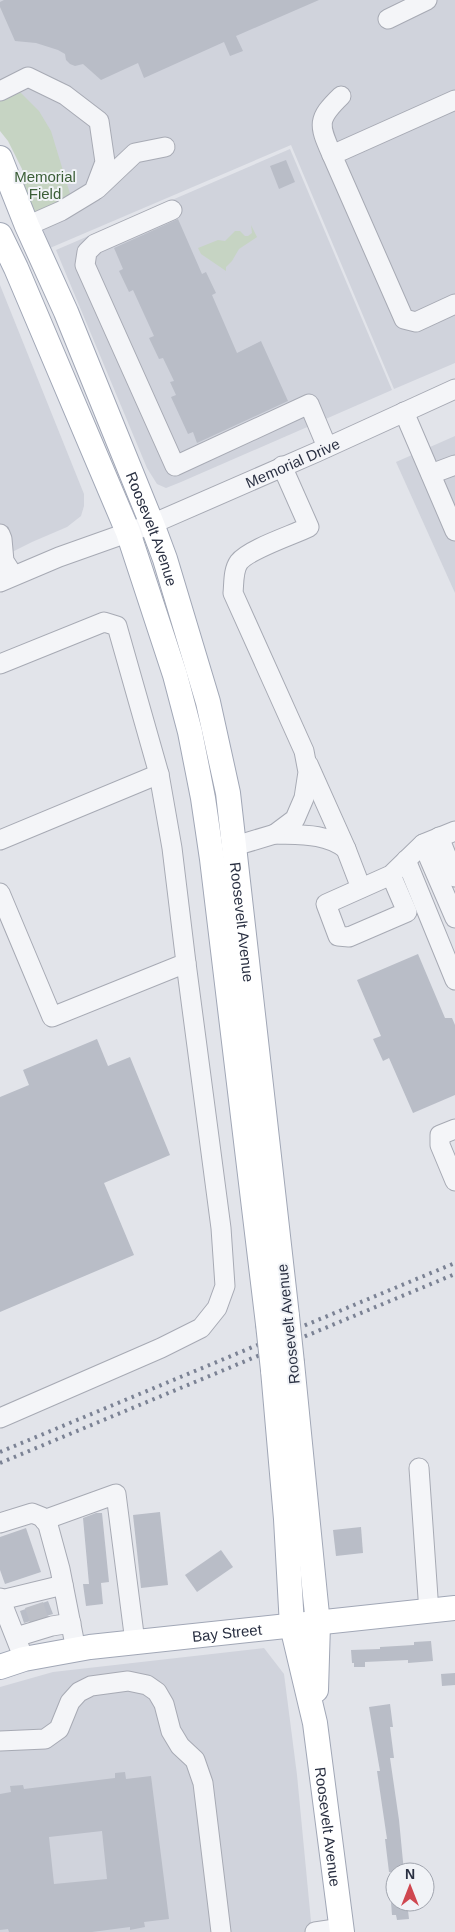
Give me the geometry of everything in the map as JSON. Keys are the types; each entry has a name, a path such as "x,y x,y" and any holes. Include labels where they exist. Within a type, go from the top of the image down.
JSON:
{"main road":[{"name":"Roosevelt Avenue","path":"0,158 27,226 66,312 165,559 208,702 228,793 235,846 282,1366 318,1624 315,1723"},
{"path":"0,236 27,226"},
{"name":"Roosevelt Avenue","path":"0,236 26,292 128,532 175,675 190,732 203,798 278,1320"},
{"name":"Roosevelt Avenue","path":"282,1366 286,1519 292,1626 315,1723 342,1930"},
{"name":"Bay Street","path":"0,1667 20,1648 76,1650 455,1608"}],"street":[{"path":"388,19 427,0"},
{"path":"0,92 28,77 65,95 99,121 105,162 94,191"},
{"path":"340,96 326,109 321,122 323,134 404,319 416,322 455,304"},
{"path":"332,155 455,100"},
{"path":"27,226 61,211 94,191 135,153 165,147"},
{"path":"172,210 95,244 87,252 85,265 175,466 309,404 327,447"},
{"name":"Memorial Drive","path":"6,579 152,524 455,388"},
{"path":"404,412 455,531"},
{"path":"431,474 455,465"},
{"path":"282,466 309,528 254,551 239,562 234,576 233,593 346,849 361,888"},
{"path":"0,534 6,579"},
{"path":"0,664 104,622 117,626 159,774 172,848 221,1228 225,1286 217,1308 201,1328 161,1348 0,1418"},
{"path":"275,834 295,819 304,798 308,772 305,756"},
{"path":"1,838 159,774"},
{"path":"235,846 275,834 311,835 339,843 346,849"},
{"path":"391,875 406,912 349,937 338,936 326,904 391,875 406,860 439,837"},
{"path":"439,837 455,877"},
{"path":"439,837 455,918"},
{"path":"406,860 455,980"},
{"path":"0,893 52,1018 186,964"},
{"path":"455,1129 440,1135 440,1145 450,1158 455,1181"},
{"path":"419,1468 429,1612"},
{"path":"44,1520 116,1494 135,1642"},
{"path":"0,1523 32,1513 42,1517 48,1525 63,1585 76,1650"},
{"path":"63,1585 32,1599 0,1599 20,1648 41,1626 71,1623"},
{"path":"0,1741 45,1739 58,1730 70,1702 79,1692 91,1686 128,1681 147,1685 157,1692 164,1704 171,1731 180,1746 195,1760 203,1783 221,1932"},
{"path":"315,1932 342,1930"}],"shaded area":[{"path":"0,0 455,0 455,363 394,389 291,145 50,248 36,211 71,197 0,98"},
{"path":"290,149 392,390 166,488 157,484 147,468 56,250"},
{"path":"0,285 84,494 84,506 81,516 67,527 0,558"},
{"path":"455,436 455,593 396,462"},
{"path":"264,1648 284,1674 297,1775 312,1932 0,1932 0,1687 53,1672"}],"green space":[{"name":"Memorial Field","path":"20,92 39,111 51,131 71,197 32,213 23,194 22,169 8,141 0,131 0,98"},
{"path":"251,225 257,237 239,249 226,267 226,271 201,254 198,248 218,240 225,241 235,231 240,231 245,236 248,236 252,233"}],"building":[{"path":"4,0 319,0 236,36 243,51 230,56 224,42 144,78 138,63 101,80 83,64 75,66 70,64 66,60 65,54 58,50 36,43 15,41 0,7 0,2"},
{"path":"286,160 295,182 279,189 270,166"},
{"path":"178,219 202,274 206,272 216,293 212,295 237,353 261,341 288,401 197,443 193,432 188,434 171,397 176,395 170,382 174,381 163,358 159,359 149,338 154,336 133,290 129,292 119,271 123,269 114,248"},
{"path":"418,954 445,1018 452,1018 455,1025 455,1095 413,1113 389,1058 383,1061 373,1039 381,1036 357,980"},
{"path":"97,1039 108,1066 130,1057 170,1155 104,1183 134,1255 0,1312 0,1097 29,1085 23,1070"},
{"path":"160,1512 168,1585 141,1588 133,1515"},
{"path":"96,1513 102,1513 109,1582 101,1583 103,1604 86,1606 83,1584 89,1584 83,1518"},
{"path":"361,1527 363,1553 336,1556 333,1530"},
{"path":"26,1528 41,1572 5,1584 0,1570 0,1537"},
{"path":"221,1550 233,1567 197,1592 185,1575"},
{"path":"48,1601 53,1614 24,1623 20,1611"},
{"path":"431,1641 433,1661 408,1663 408,1660 365,1662 365,1667 354,1667 354,1663 352,1663 351,1650 380,1649 380,1647 414,1645 414,1642"},
{"path":"455,1673 455,1685 442,1686 441,1674"},
{"path":"390,1704 393,1727 390,1727 394,1758 390,1758 403,1862 388,1862 385,1839 387,1839 377,1771 380,1771 369,1707"},
{"path":"125,1772 126,1779 151,1776 169,1919 144,1922 145,1927 130,1930 130,1927 92,1932 9,1932 8,1929 0,1930 0,1794 11,1792 10,1786 23,1785 24,1789 115,1778 115,1773","holes":["102,1831 107,1879 54,1884 49,1837"]},
{"path":"392,1912 408,1912 409,1919 397,1920 396,1915 392,1915"}],"tunnel":[{"path":"34,1605 40,1623"}],"railway":[{"path":"0,1452 455,1263"},
{"path":"0,1463 455,1274"}]}
